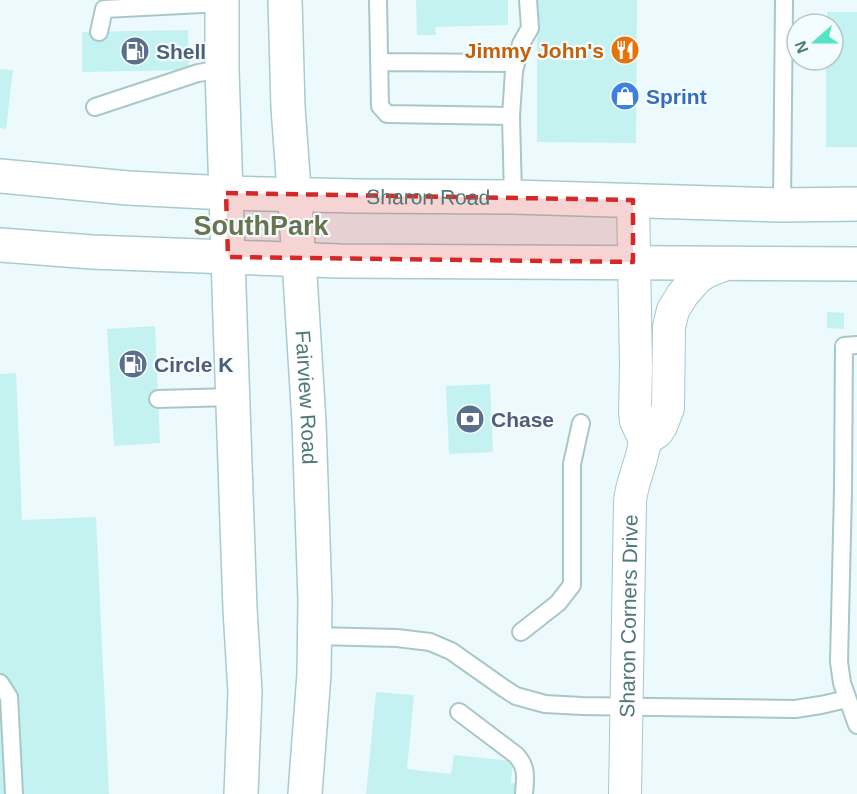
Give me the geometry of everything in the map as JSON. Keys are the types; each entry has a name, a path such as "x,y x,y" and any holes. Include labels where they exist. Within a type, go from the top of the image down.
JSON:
{"main road":[{"name":"Fairview Road","path":"285,0 288,107 310,455 315,600 314,674 305,794"},
{"path":"222,2 232,397 245,692 242,794"},
{"name":"Sharon Road","path":"0,176 128,188 226,192 782,205 857,204"},
{"path":"0,245 93,252 299,260 857,264"}],"street":[{"path":"633,200 635,412 636,421 645,440"},
{"name":"Sharon Corners Drive","path":"625,794 631,490 640,467 645,440 657,432 668,408 669,336 673,310 682,294 698,277 726,264"}],"lane":[{"path":"378,0 380,106 387,114 511,116"},
{"path":"513,197 511,116 514,71 521,44 530,28 528,0"},
{"path":"782,205 784,0"},
{"path":"99,32 104,9 222,2"},
{"path":"380,62 516,63"},
{"path":"95,107 198,73 222,69"},
{"path":"857,345 843,346 839,662 842,683 857,725"},
{"path":"158,399 232,397"},
{"path":"521,632 558,603 572,585 572,464 582,423"},
{"path":"315,636 397,638 430,642 451,651 516,696 562,706 795,709 847,699"},
{"path":"0,683 9,697 14,789"},
{"path":"459,712 521,760 525,768 524,794"}],"highlighted area":[{"path":"226,193 633,200 633,262 228,257"}],"building":[{"path":"416,0 508,0 508,25 435,27 436,35 417,35"},
{"path":"537,0 637,0 636,143 537,142"},
{"path":"845,12 857,12 857,147 826,147 826,72 845,72"},
{"name":"Shell","path":"188,30 189,70 82,72 82,32"},
{"path":"0,69 13,70 6,129 0,128"},
{"path":"827,312 844,313 844,329 827,328"},
{"name":"Circle K","path":"155,326 160,443 114,446 107,329"},
{"path":"16,373 22,520 96,517 109,794 0,794 0,374"},
{"name":"Chase","path":"490,384 493,452 449,454 446,386"},
{"path":"376,692 414,695 407,769 451,774 454,755 513,761 511,783 535,785 534,794 366,794"}],"place":[{"name":"Jimmy John's","path":"625,50"},
{"name":"Shell","path":"135,51"},
{"name":"Sprint","path":"625,96"},
{"name":"Circle K","path":"133,364"},
{"name":"Chase","path":"470,419"}],"district":[{"name":"SouthPark","path":"261,226"}]}
